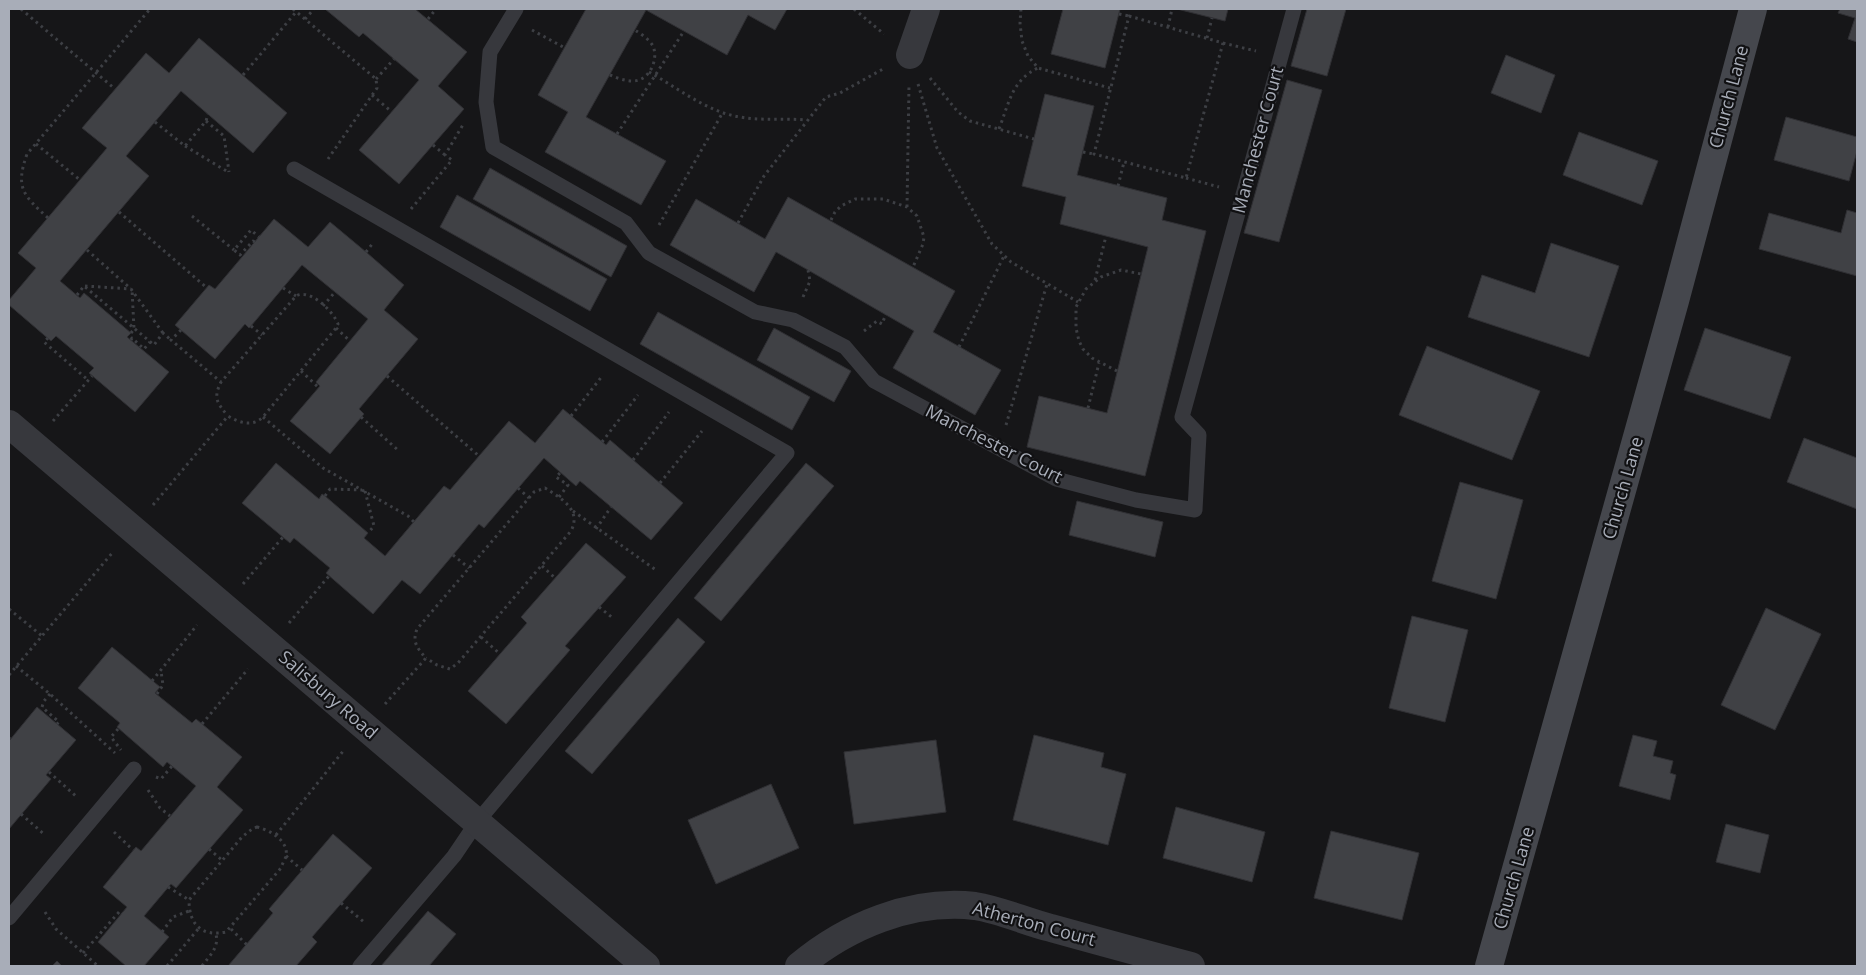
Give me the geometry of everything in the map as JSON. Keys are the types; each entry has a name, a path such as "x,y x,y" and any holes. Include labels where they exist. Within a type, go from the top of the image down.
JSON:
{"street":[{"path":"910,55 926,9"},
{"name":"Church Lane","path":"1489,966 1675,302 1753,9"},
{"name":"Salisbury Road","path":"16,432 133,528 646,966"},
{"name":"Atherton Court","path":"799,966 815,953 854,929 895,913 936,905 975,906 1191,966"}],"lane":[{"name":"Manchester Court","path":"513,13 490,52 486,102 493,147 626,223 649,253 755,312 793,320 845,347 874,381 1056,479 1136,500 1195,510 1199,435 1182,417 1294,9"},
{"path":"294,169 787,453 477,822 454,856 360,966"},
{"path":"9,918 134,769"}],"path":[{"path":"21,9 115,89"},
{"path":"48,218 28,200 20,177 27,154 150,9"},
{"path":"293,9 376,79"},
{"path":"305,19 314,9"},
{"path":"428,19 436,9"},
{"path":"854,9 910,55 958,112 970,120 1034,139"},
{"path":"1021,9 1022,41 1028,56 1038,68 1110,88"},
{"path":"1168,27 1172,9"},
{"path":"242,75 296,12"},
{"path":"513,13 565,48"},
{"path":"1119,14 1280,58"},
{"path":"1094,154 1129,16"},
{"path":"1207,38 1212,18"},
{"path":"610,75 632,81 644,78 649,72 654,59 652,45 636,30"},
{"path":"617,134 684,31"},
{"path":"1186,178 1223,42"},
{"path":"738,223 764,176 826,96 840,93 910,55"},
{"path":"907,207 910,55"},
{"path":"910,55 937,148 992,244 1004,256 1078,302"},
{"path":"316,181 335,147 372,95 376,88 376,79 394,59"},
{"path":"999,129 1016,86 1024,75 1038,68"},
{"path":"649,72 705,104 739,117 807,120"},
{"path":"372,95 392,112"},
{"path":"445,155 469,115 466,101 486,102"},
{"path":"649,253 654,234 723,112"},
{"path":"185,146 206,121 208,114"},
{"path":"155,122 185,146 229,172 224,136 206,121"},
{"path":"36,144 80,180"},
{"path":"394,226 452,160 433,145"},
{"path":"1082,152 1244,194"},
{"path":"1118,186 1124,162"},
{"path":"831,220 835,212 855,199 883,199 907,207 917,216 924,237 913,267"},
{"path":"119,212 207,288"},
{"path":"192,216 240,255 253,240 255,242"},
{"path":"234,250 251,230 259,237"},
{"path":"1095,281 1106,236"},
{"path":"87,250 132,289 163,334 221,382"},
{"path":"959,347 1004,256"},
{"path":"1117,372 1099,363 1087,354 1079,341 1076,328 1076,307 1086,289 1095,281 1121,270 1141,274"},
{"path":"999,448 1047,284"},
{"path":"84,286 132,289"},
{"path":"76,295 84,286"},
{"path":"84,286 154,346 163,334"},
{"path":"283,288 296,296"},
{"path":"131,333 134,329 132,289"},
{"path":"323,306 335,292"},
{"path":"301,293 306,294 323,306 336,319 338,324 336,328 263,417 260,420 240,423 228,416 216,398 216,392 221,382 296,296 301,293"},
{"path":"251,326 262,336"},
{"path":"336,328 350,341"},
{"path":"172,340 181,330"},
{"path":"48,338 44,342 88,380"},
{"path":"131,340 132,338 144,349 150,342"},
{"path":"571,416 618,356"},
{"path":"1088,408 1099,363"},
{"path":"301,371 318,387"},
{"path":"16,432 92,376"},
{"path":"387,376 479,456"},
{"path":"602,442 653,376"},
{"path":"633,460 683,393"},
{"path":"660,483 717,413"},
{"path":"9,675 228,416"},
{"path":"263,417 323,468 365,490 408,516 414,522"},
{"path":"361,417 399,451"},
{"path":"559,497 568,485 556,477 560,472"},
{"path":"518,488 529,498"},
{"path":"573,511 575,518 572,531 458,663 450,669 437,665 426,658 415,643 414,637 417,628 534,492 545,488 559,497 596,529 676,585"},
{"path":"325,496 330,489 365,490"},
{"path":"365,490 374,526 368,533"},
{"path":"596,529 611,507"},
{"path":"152,681 196,626 240,587 283,537"},
{"path":"454,555 469,568"},
{"path":"542,566 555,578"},
{"path":"202,724 329,576"},
{"path":"9,609 42,636"},
{"path":"481,637 500,654"},
{"path":"276,836 364,726 426,658"},
{"path":"16,666 134,769 160,808 170,816"},
{"path":"157,694 163,685 161,670"},
{"path":"50,694 42,707 59,722 57,724"},
{"path":"49,772 96,815"},
{"path":"21,814 64,852"},
{"path":"252,829 263,829 276,836 284,844 286,850 286,856 281,868 230,929 216,934 204,932 194,923 189,911 189,900 242,837 252,829"},
{"path":"209,850 223,861"},
{"path":"286,856 302,870"},
{"path":"168,887 189,900"},
{"path":"32,890 56,929 98,966"},
{"path":"83,953 120,911 122,913"},
{"path":"162,932 174,917 189,911"},
{"path":"167,966 199,928"},
{"path":"230,929 247,945"},
{"path":"202,966 215,949 217,942 216,934"}],"building":[{"path":"325,9 415,9 467,52 438,86 464,109 399,184 359,150 419,80 363,33 359,37"},
{"path":"586,9 787,9 775,30 748,15 727,55 646,10 586,117 666,161 641,205 545,152 568,112 538,95"},
{"path":"1063,9 1120,9 1105,68 1051,54"},
{"path":"1177,9 1228,9 1225,21"},
{"path":"1307,9 1346,9 1327,76 1291,66"},
{"path":"1840,9 1857,9 1857,42 1848,39 1855,18 1838,13"},
{"path":"199,38 287,113 253,153 181,91 126,156 149,176 60,281 80,298 84,293 131,333 127,337 169,372 135,412 89,373 94,368 56,336 51,341 9,305 9,300 36,268 18,253 107,148 82,128 146,53 169,73"},
{"path":"1506,55 1555,75 1541,113 1491,93"},
{"path":"1287,80 1322,90 1279,242 1244,233"},
{"path":"1045,94 1094,106 1077,175 1167,198 1162,220 1206,231 1145,476 1027,447 1039,396 1107,413 1148,247 1060,224 1066,197 1022,186"},
{"path":"1786,117 1857,137 1857,151 1849,181 1774,160"},
{"path":"1579,132 1658,161 1642,205 1563,175"},
{"path":"490,168 627,246 611,277 473,199"},
{"path":"457,195 607,279 590,311 440,227"},
{"path":"788,197 955,291 933,332 1001,370 975,415 893,368 914,331 776,252 754,292 670,245 696,199 765,239"},
{"path":"1847,210 1857,213 1857,276 1759,249 1769,213 1841,233"},
{"path":"274,219 308,247 330,222 366,252 404,285 384,310 418,339 359,409 364,414 330,454 290,421 320,386 316,382 368,319 302,265 251,326 249,328 245,324 215,359 175,325 209,285 215,289"},
{"path":"1551,243 1619,266 1589,357 1468,317 1482,275 1535,293"},
{"path":"658,312 810,397 792,430 640,344"},
{"path":"774,328 851,371 834,402 757,360"},
{"path":"1705,328 1791,357 1770,419 1684,390"},
{"path":"1427,346 1540,391 1512,460 1399,415"},
{"path":"563,409 606,445 610,440 683,503 651,540 580,481 576,486 544,458 484,528 479,524 420,594 402,580 373,614 326,573 330,568 294,538 290,543 242,503 276,463 319,499 322,494 325,496 368,533 364,538 385,556 444,486 450,490 509,421 535,443"},
{"path":"1804,438 1857,458 1857,509 1787,482"},
{"path":"806,463 834,486 721,621 694,598"},
{"path":"1460,482 1523,500 1496,599 1432,581"},
{"path":"1077,501 1163,522 1155,557 1069,535"},
{"path":"586,543 626,577 565,646 570,650 506,724 468,691 527,623 521,617"},
{"path":"1766,608 1821,634 1775,730 1721,705"},
{"path":"1412,616 1468,630 1445,722 1389,708"},
{"path":"678,618 705,642 592,774 565,751"},
{"path":"112,647 160,687 155,693 192,723 196,719 242,757 217,787 243,810 176,888 171,884 144,916 169,937 144,966 126,966 98,942 127,907 103,887 136,847 141,851 196,786 167,762 163,767 117,727 120,723 78,688"},
{"path":"37,707 76,740 46,775 51,779 9,829 9,741"},
{"path":"1034,735 1104,753 1101,767 1126,774 1108,845 1013,820"},
{"path":"1633,735 1657,741 1653,756 1673,761 1670,773 1676,775 1670,800 1619,786"},
{"path":"936,740 946,812 854,824 844,752"},
{"path":"771,784 799,848 716,884 688,820"},
{"path":"1176,807 1265,832 1252,882 1163,858"},
{"path":"1726,824 1769,835 1760,873 1716,862"},
{"path":"1331,831 1419,853 1402,920 1314,898"},
{"path":"333,834 372,868 312,937 317,942 296,966 228,966 273,913 269,909"},
{"path":"428,911 456,934 429,966 381,966"},
{"path":"57,961 62,966 52,966"}]}
